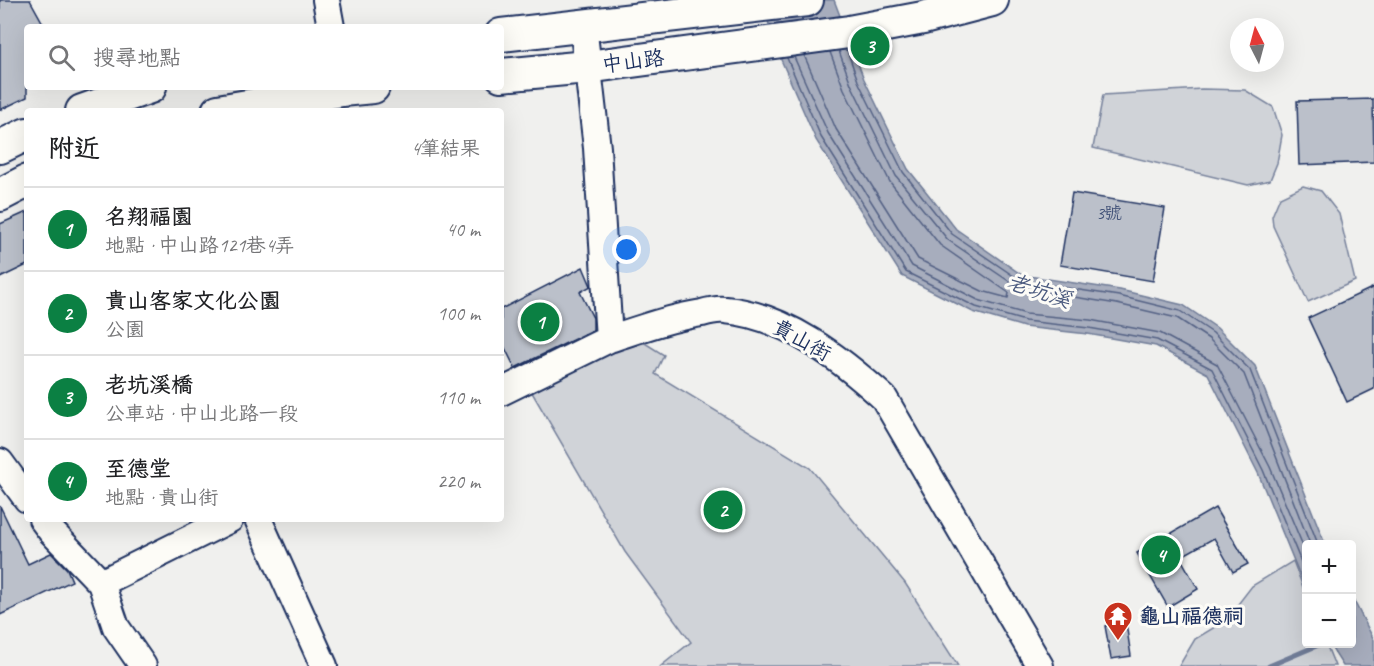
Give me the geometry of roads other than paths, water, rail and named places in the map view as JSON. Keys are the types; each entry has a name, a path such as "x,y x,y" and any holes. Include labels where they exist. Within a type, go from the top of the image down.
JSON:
{"main road":[{"name":"中山路","path":"504,34 583,25 668,7 756,6 807,0"},
{"name":"中山路","path":"504,75 587,67 849,32 922,9 992,0"},
{"path":"90,108 142,90"},
{"path":"235,108 340,90"},
{"path":"0,147 24,135"},
{"path":"0,195 24,183"}],"street":[{"path":"326,0 330,24"},
{"path":"583,25 597,148 609,339"},
{"name":"貴山街","path":"504,391 609,339 678,316 724,309 773,321 798,333 851,368 884,398 1040,666"},
{"path":"0,462 24,495"},
{"path":"44,522 101,583 116,627 143,666"},
{"path":"101,583 224,522"},
{"path":"259,522 324,666"}],"water":[{"name":"老坑溪","path":"761,0 834,0 864,79 908,169 956,229 1022,275 1120,290 1183,305 1217,328 1255,366 1323,540 1302,540 1302,580 1258,473 1208,374 1156,346 1088,334 1024,327 973,312 902,276 816,140 779,55"},
{"path":"1356,605 1374,640 1374,666 1343,666 1332,648 1356,648"}],"waterway":[{"path":"1269,666 1312,648"}],"place":[{"name":"老坑溪橋","path":"870,46"},
{"name":"名翔福園","path":"540,322"},
{"name":"貴山客家文化公園","path":"723,510"},
{"name":"至德堂","path":"1161,555"},
{"name":"龜山福德祠","path":"1118,642"}]}
